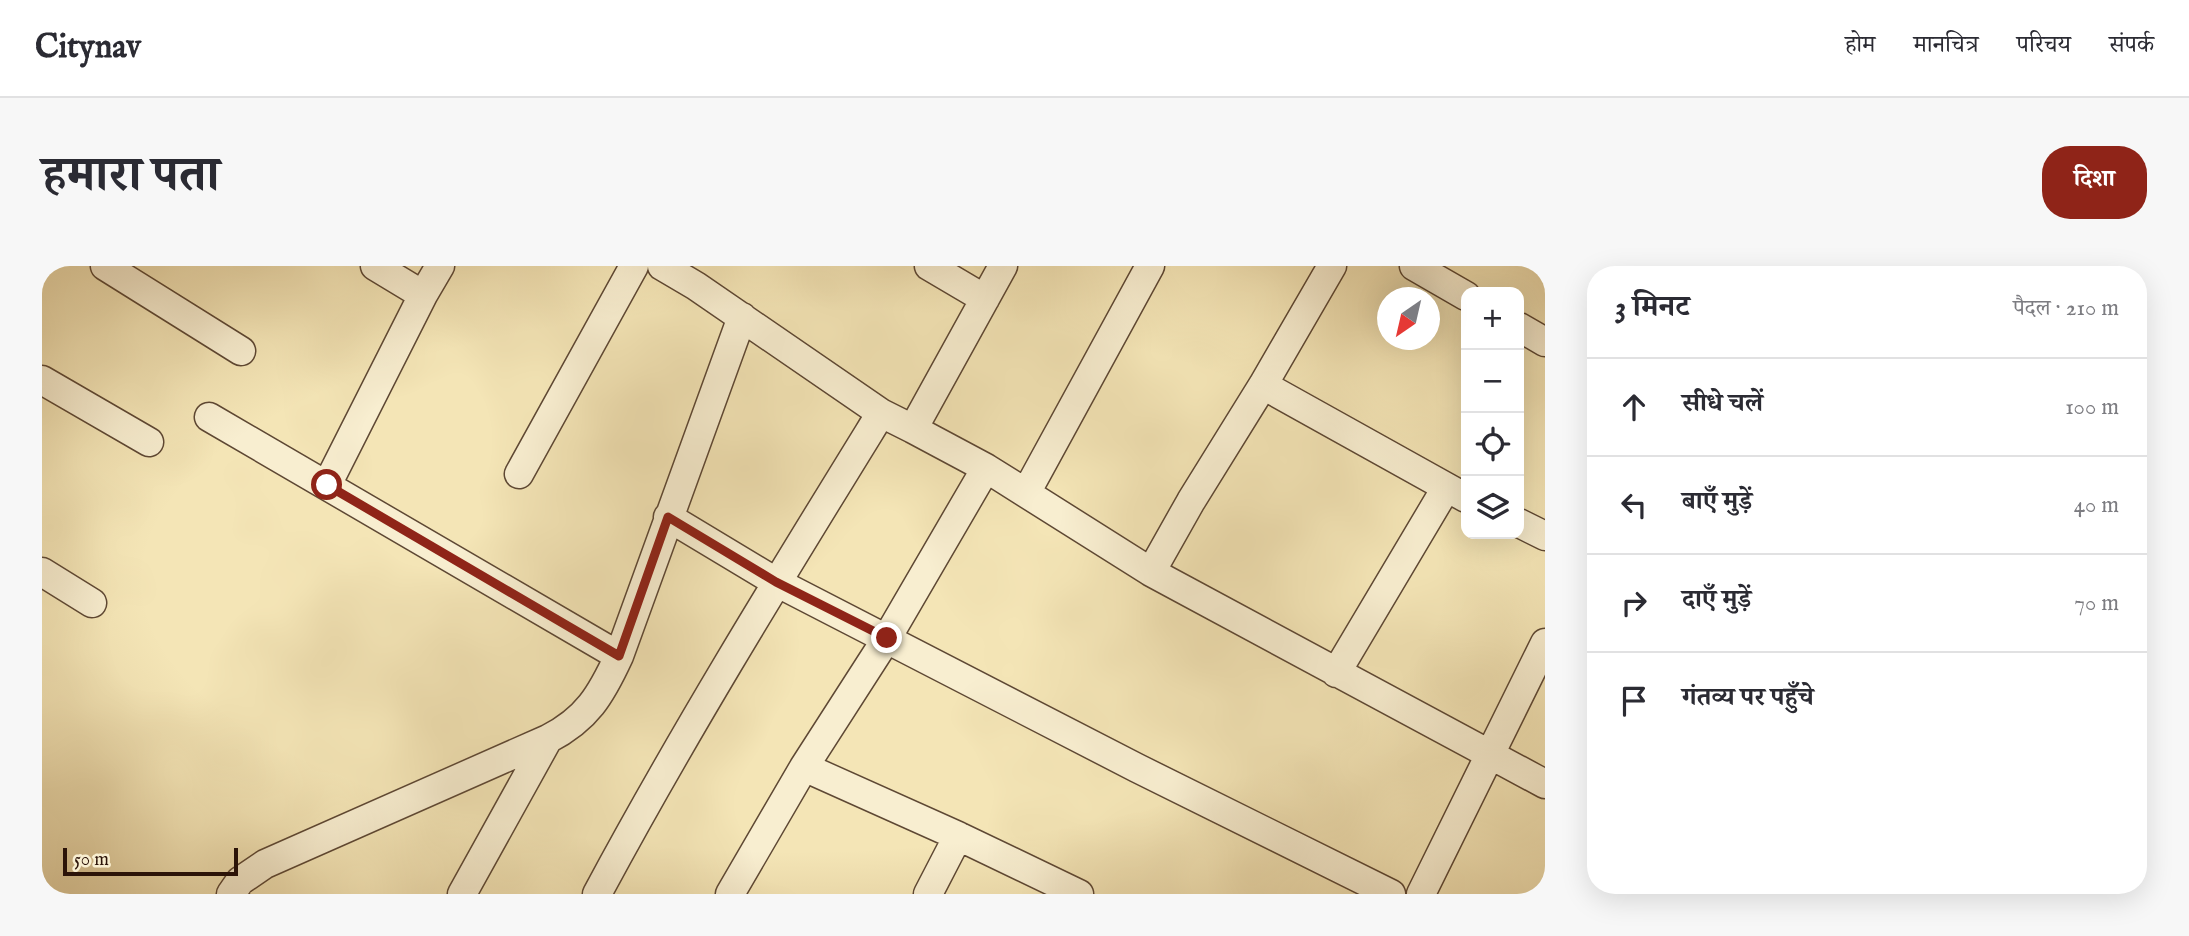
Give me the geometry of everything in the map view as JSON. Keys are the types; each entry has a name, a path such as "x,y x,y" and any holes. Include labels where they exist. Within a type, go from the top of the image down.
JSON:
{"street":[{"path":"105,266 241,351"},
{"path":"375,266 423,295"},
{"path":"327,485 440,266"},
{"path":"519,474 634,266"},
{"path":"662,266 701,276 742,317 881,414 986,468 1151,572 1545,784"},
{"path":"929,266 985,299"},
{"path":"913,429 1003,266"},
{"path":"1026,493 1150,266"},
{"path":"1151,572 1191,500 1263,385 1332,266"},
{"path":"1414,266 1461,293"},
{"path":"231,894 240,881 265,864 548,739 568,729 592,705 605,688 619,656 742,317"},
{"path":"42,380 149,442"},
{"path":"1263,385 1456,493 1336,673"},
{"path":"597,894 643,808 776,582 881,414"},
{"path":"209,417 619,656"},
{"path":"730,894 803,767 887,638 986,468"},
{"path":"668,517 776,582 1137,768 1391,894"},
{"path":"1524,526 1545,536"},
{"path":"42,572 92,603"},
{"path":"1421,894 1545,643"},
{"path":"461,894 548,739"},
{"path":"803,767 958,836 1079,894"},
{"path":"928,894 958,836"}],"route":[{"path":"327,485 619,656 668,517 776,582 887,638"}]}
